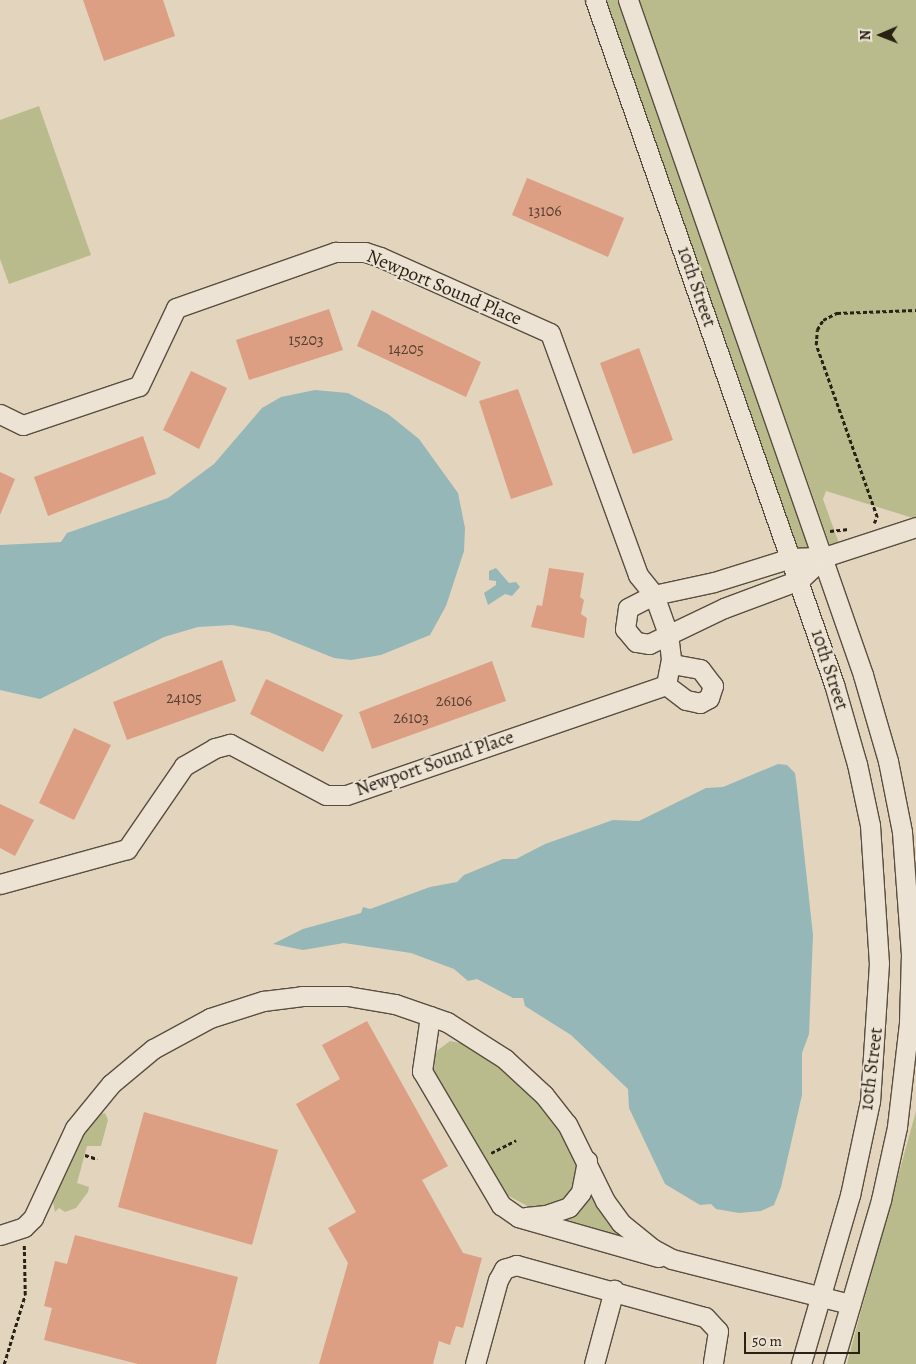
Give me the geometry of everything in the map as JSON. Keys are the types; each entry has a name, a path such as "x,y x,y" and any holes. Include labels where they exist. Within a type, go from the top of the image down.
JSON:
{"street":[{"name":"10th Street","path":"595,0 792,558 857,764 875,871 880,963 870,1101 850,1195 819,1296 801,1364"},
{"name":"10th Street","path":"628,0 824,557 888,761 904,852 911,954 909,1023 897,1128 881,1200 833,1364"},
{"name":"Newport Sound Place","path":"0,414 23,425 139,386 176,308 335,252 365,252 550,333 638,576 654,595 668,634 671,664 666,685 346,795 326,795 230,744 215,748 184,766 126,849 0,884"},
{"path":"824,557 799,580 724,608 644,644 632,639 625,629 628,608 654,595 714,582 792,558 824,557 916,527"},
{"path":"714,582 724,608"},
{"path":"666,685 686,700 700,703 709,698 712,686 708,676 700,669 671,664"},
{"path":"0,1234 24,1227 40,1205 64,1145 86,1113 129,1067 188,1028 263,1002 301,996 374,1000 430,1016 490,1046 522,1072 567,1124 587,1161 605,1202 621,1223 641,1241 672,1259"},
{"path":"430,1016 422,1054 425,1079 486,1186 501,1205 518,1217 672,1259 850,1304"},
{"path":"518,1217 546,1216 569,1207 581,1192 587,1161"},
{"path":"475,1364 498,1280 504,1269 527,1266 705,1317 718,1331 713,1364"},
{"path":"594,1364 614,1290"}],"path":[{"path":"865,528 877,517 816,345 818,330 823,320 837,313 916,310"},
{"path":"815,533 857,528"},
{"path":"483,1158 516,1140"},
{"path":"85,1155 97,1159"},
{"path":"4,1364 25,1295 24,1227"}],"green space":[{"path":"605,0 619,0 812,549 798,549"},
{"path":"638,0 916,0 916,519 826,491 823,499 841,549 831,548"},
{"path":"39,106 91,255 9,284 0,259 0,120"},
{"path":"450,1041 465,1044 500,1067 538,1104 566,1141 575,1157 579,1179 562,1205 531,1208 505,1194 432,1070 434,1053"},
{"path":"916,1111 916,1364 847,1364 861,1311"},
{"path":"105,1113 108,1120 101,1146 87,1146 77,1183 89,1187 88,1192 76,1208 65,1212 59,1208 55,1212 52,1197 74,1149 97,1115"},
{"path":"590,1193 606,1221 620,1236 555,1221"}],"water":[{"path":"315,390 348,393 388,414 419,439 458,493 465,528 464,551 446,606 430,635 381,655 351,660 334,658 269,632 232,625 198,627 164,637 40,699 0,690 0,545 61,542 67,533 168,498 214,464 262,408 281,397"},
{"path":"496,568 509,583 516,582 520,587 512,596 505,594 488,605 484,593 496,585 496,581 489,580 489,571"},
{"path":"778,764 787,765 795,773 813,935 809,1034 802,1053 802,1095 781,1187 774,1205 761,1211 739,1213 716,1209 711,1204 700,1205 665,1184 629,1108 628,1089 571,1035 525,1006 523,998 513,998 477,979 468,981 454,969 411,953 344,943 303,950 273,944 303,929 361,913 363,907 370,909 430,887 457,882 464,875 503,859 516,859 545,844 613,820 639,821 706,788 723,787"}],"building":[{"path":"83,0 163,0 175,36 104,61"},
{"path":"527,178 624,218 608,257 512,215"},
{"path":"329,309 343,350 249,380 236,340"},
{"path":"372,310 481,362 466,397 357,346"},
{"path":"639,348 673,440 633,454 600,363"},
{"path":"191,371 227,388 199,449 163,430"},
{"path":"518,389 553,485 511,499 479,401"},
{"path":"143,436 156,474 48,516 34,477"},
{"path":"0,472 15,479 0,515"},
{"path":"549,568 584,573 580,597 584,600 581,614 587,618 584,638 531,627 537,605 542,606"},
{"path":"222,660 236,701 127,740 113,702"},
{"path":"492,661 506,701 372,749 359,712"},
{"path":"266,679 343,715 323,752 250,714"},
{"path":"74,728 111,745 74,820 39,803"},
{"path":"0,804 34,820 15,856 0,848"},
{"path":"367,1021 448,1166 422,1180 463,1253 482,1258 463,1328 456,1326 450,1345 439,1341 433,1364 319,1364 348,1263 328,1228 356,1212 296,1104 340,1079 322,1045"},
{"path":"144,1112 278,1150 252,1245 118,1207"},
{"path":"75,1235 238,1277 216,1364 138,1364 44,1340 52,1308 44,1306 55,1261 67,1264"}]}
